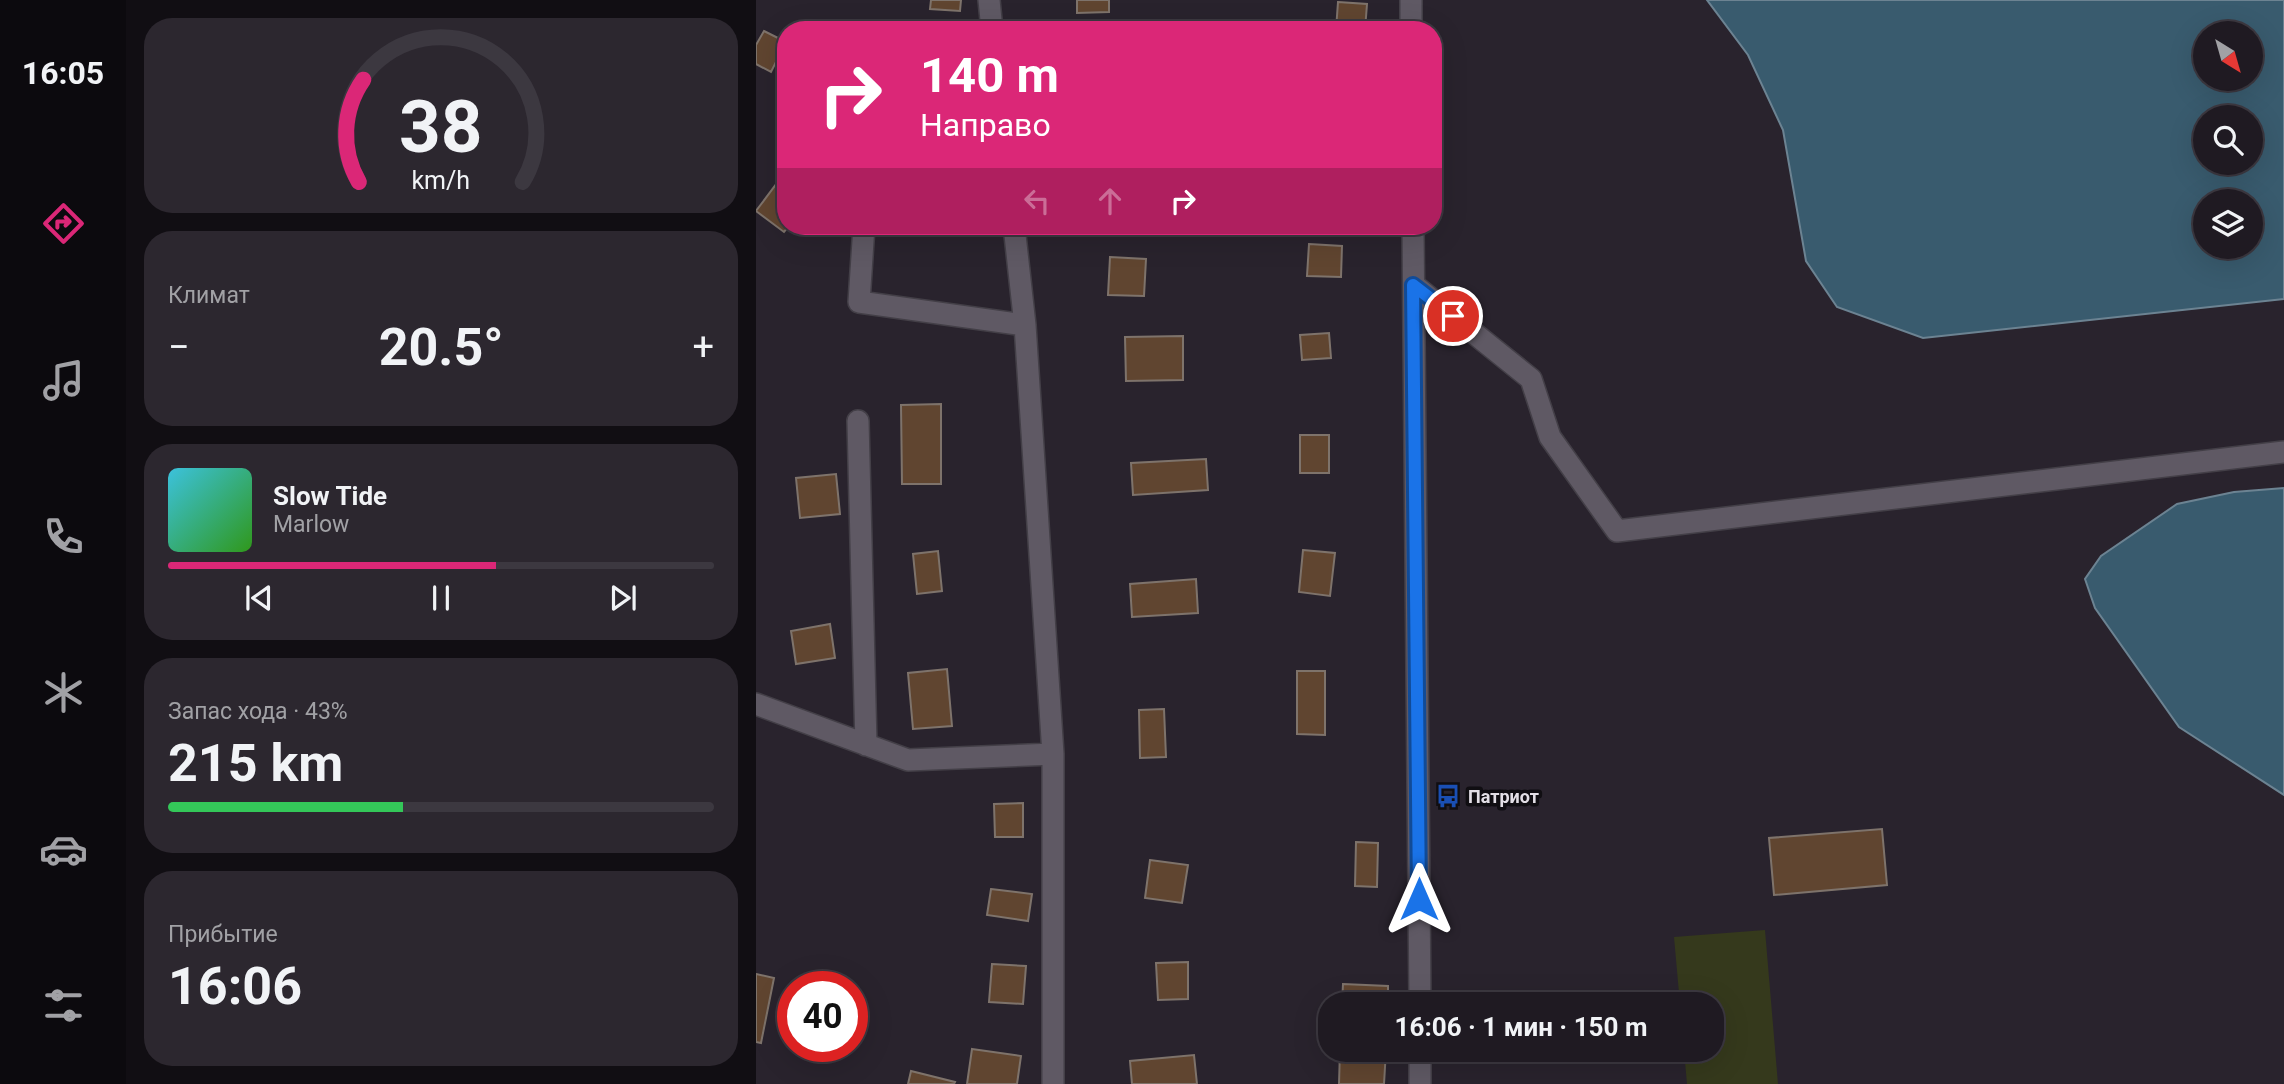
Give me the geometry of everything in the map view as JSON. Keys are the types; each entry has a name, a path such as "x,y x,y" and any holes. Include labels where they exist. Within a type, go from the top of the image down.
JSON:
{"street":[{"path":"989,0 991,21"},
{"path":"1410,0 1411,21"},
{"path":"863,235 859,302 1026,325"},
{"path":"1015,235 1026,325 1053,754 1053,1084"},
{"path":"1413,235 1420,992"},
{"path":"1413,285 1531,379 1550,437 1617,531 2284,452"},
{"path":"858,421 866,745"},
{"path":"756,704 908,760 1053,754"},
{"path":"1420,1062 1420,1084"}],"green space":[{"path":"1765,930 1778,1084 1687,1084 1685,1062 1724,1062 1724,992 1679,992 1674,937"}],"water":[{"path":"1707,0 2284,0 2284,299 1923,338 1837,307 1806,261 1783,130 1748,55"},
{"path":"2284,488 2284,795 2179,727 2095,608 2085,579 2101,556 2177,504 2234,492"}],"building":[{"path":"931,0 961,0 960,11 930,9"},
{"path":"1077,0 1109,0 1109,12 1077,13"},
{"path":"1338,2 1367,4 1366,21 1337,21"},
{"path":"764,31 777,38 777,60 771,72 756,64 756,45"},
{"path":"777,183 777,227 756,211"},
{"path":"1309,244 1342,246 1341,277 1307,276"},
{"path":"1110,257 1146,259 1144,296 1108,295"},
{"path":"1329,333 1331,358 1302,360 1300,335"},
{"path":"1183,336 1183,380 1126,381 1125,337"},
{"path":"941,404 941,484 902,484 901,405"},
{"path":"1300,435 1329,435 1329,473 1300,473"},
{"path":"1206,459 1208,490 1133,495 1131,463"},
{"path":"836,474 840,514 800,518 796,478"},
{"path":"1303,550 1335,553 1330,596 1299,592"},
{"path":"938,551 942,591 917,594 913,554"},
{"path":"1196,579 1198,613 1132,617 1130,584"},
{"path":"830,624 835,658 796,664 791,631"},
{"path":"947,669 952,726 913,729 908,673"},
{"path":"1297,671 1325,671 1325,735 1297,734"},
{"path":"1164,709 1166,757 1140,758 1139,710"},
{"path":"1023,803 1023,837 995,837 994,804"},
{"path":"1882,829 1887,885 1774,895 1769,838"},
{"path":"1356,842 1378,843 1377,887 1355,886"},
{"path":"1150,860 1188,865 1182,903 1145,898"},
{"path":"991,889 1032,894 1028,921 987,915"},
{"path":"1188,962 1188,999 1158,1000 1156,963"},
{"path":"992,964 1026,966 1023,1004 989,1002"},
{"path":"756,974 774,978 761,1043 756,1042"},
{"path":"1343,984 1388,986 1388,992 1343,992"},
{"path":"972,1049 1021,1056 1017,1084 967,1084"},
{"path":"1194,1055 1197,1084 1132,1084 1130,1061"},
{"path":"1340,1062 1385,1062 1384,1084 1339,1084"},
{"path":"911,1071 955,1082 908,1084"}],"place":[{"name":"Патриот","path":"1448,796"}],"route":[{"path":"1419,899 1413,285 1453,316"}]}
